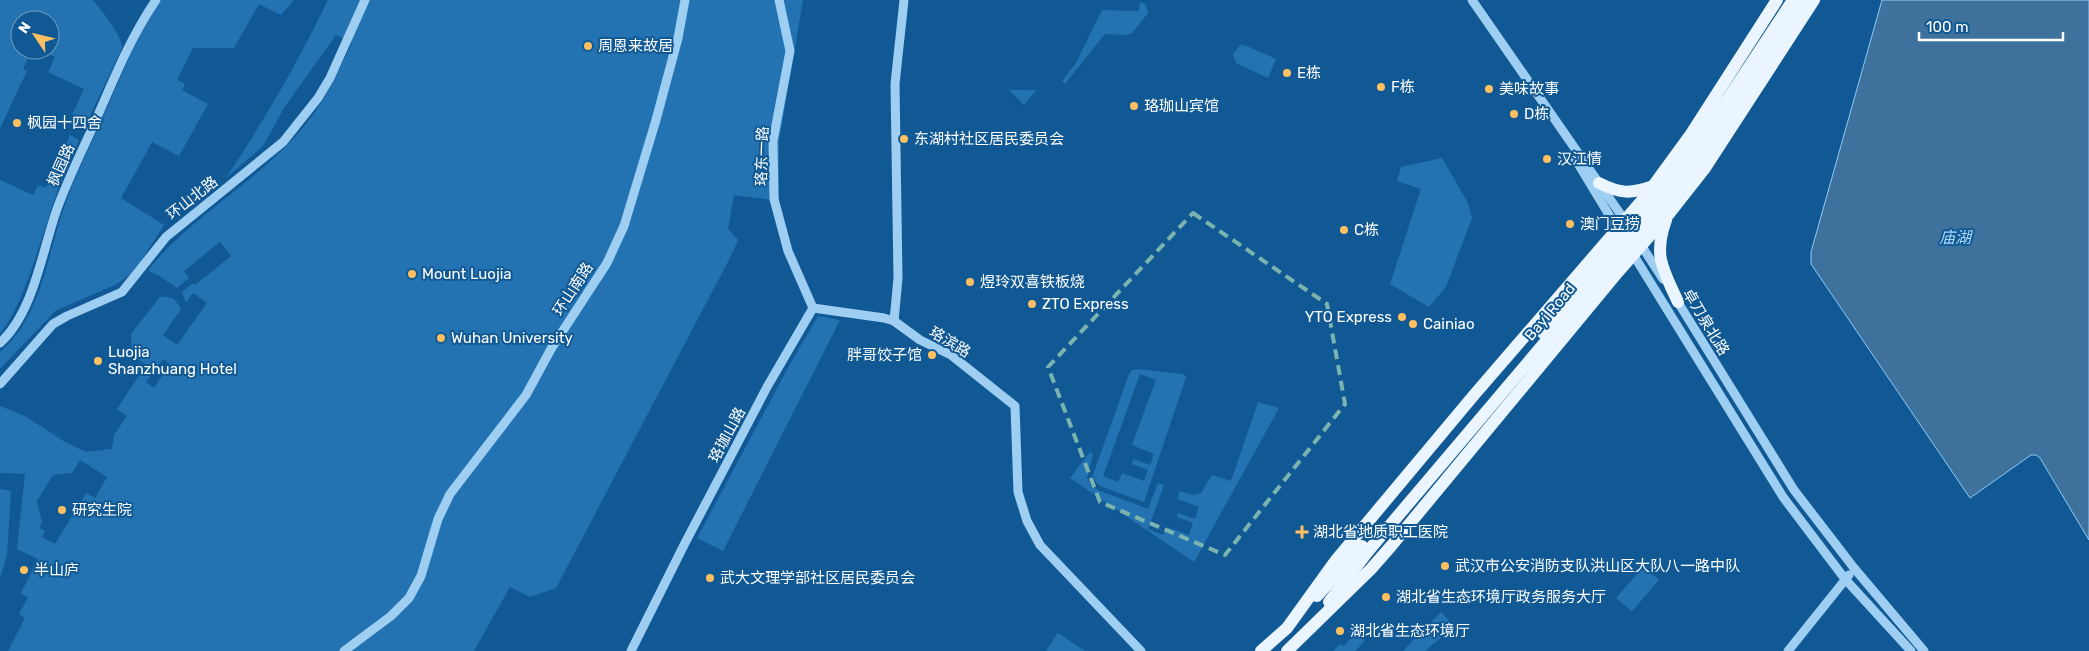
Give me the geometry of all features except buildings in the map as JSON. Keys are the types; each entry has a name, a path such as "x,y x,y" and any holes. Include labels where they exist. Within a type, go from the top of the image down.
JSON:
{"main road":[{"name":"Bayi Road","path":"1287,628 1336,560 1500,365 1622,226 1654,186 1777,0"},
{"name":"Bayi Road","path":"1304,634 1366,548 1648,209 1694,148 1794,0"},
{"name":"Bayi Road","path":"1261,651 1287,628 1366,548 1686,176 1766,60 1804,0"},
{"name":"Bayi Road","path":"1287,651 1371,569 1392,545 1637,249 1668,215 1705,168 1814,0"},
{"path":"1599,182 1623,192 1636,192 1654,186"},
{"path":"1668,215 1661,233 1659,253 1663,268 1678,302"},
{"path":"1500,365 1524,386"}],"street":[{"name":"枫园路","path":"0,343 9,335 20,318 62,198 118,70 156,0"},
{"name":"环山北路","path":"0,384 53,324 122,292 166,237 283,142 318,98 330,78 365,0"},
{"name":"环山南路","path":"344,651 391,616 409,598 421,576 438,519 450,494 526,395 551,349 607,263 624,226 656,120 686,0"},
{"name":"珞东一路","path":"779,0 790,51 773,141 774,199 788,251 813,308"},
{"path":"813,308 894,321 898,278 895,84 904,0"},
{"name":"卓刀泉北路","path":"1466,0 1637,249 1768,475 1845,579 1911,651"},
{"name":"卓刀泉北路","path":"1472,0 1599,182 1622,226"},
{"name":"卓刀泉北路","path":"1637,249 1678,302 1778,466 1822,528 1924,651"},
{"name":"珞珈山路","path":"631,651 763,395 813,308"},
{"name":"珞滨路","path":"894,321 920,340 951,355 1015,406 1019,501 1035,538 1141,651"},
{"path":"1788,651 1854,568"}],"highlighted area":[{"path":"1193,213 1327,304 1345,404 1225,555 1100,502 1048,367"}],"shaded area":[{"path":"0,0 93,0 119,36 122,48 87,122 72,115 84,89 48,72 54,60 60,60 60,10 10,10 10,60 27,60 23,69 27,71 0,128"},
{"path":"161,0 294,0 281,15 259,4 234,48 193,48 177,80 185,84 182,90 208,104 179,156 152,142 121,198 164,225 131,274 117,284 55,311 0,369 0,352 26,320 35,302 59,221 79,169 144,27"},
{"name":"Wuhan University","path":"328,0 803,0 779,142 779,201 734,195 728,229 738,240 732,254 556,588 530,597 510,587 474,651 8,651 25,618 19,614 28,597 21,593 38,559 17,549 25,474 0,473 0,406 25,416 65,442 86,452 112,449 114,435 127,416 117,409 146,365 132,355 131,334 160,297 168,297 175,301 181,309 163,335 177,345 207,303 193,293 186,303 182,292 193,283 195,285 231,256 220,242 184,271 189,278 177,288 150,272 149,269 183,234 277,155 303,128 320,105 352,43 336,35 284,108 263,146 226,178 280,91","holes":["163,359 170,364 154,388 146,382","80,460 107,477 95,498 86,493 55,544 42,537 45,531 39,528 42,522 37,501 53,475 72,473"]},
{"path":"1140,2 1146,5 1148,13 1132,33 1126,35 1104,35 1065,84 1062,81 1076,63 1102,10 1139,11"},
{"path":"1240,45 1247,46 1276,59 1268,78 1236,63 1233,54"},
{"path":"1009,90 1036,90 1024,105"},
{"path":"70,135 79,140 57,193 24,289 8,322 0,333 0,180 33,195 38,185 46,188"},
{"path":"1442,158 1468,203 1472,218 1446,287 1429,307 1390,284 1421,189 1397,181 1401,167"},
{"path":"818,316 840,320 723,551 697,538 790,364"},
{"path":"1132,370 1183,374 1186,377 1144,502 1100,486 1093,475","holes":["1140,374 1156,380 1132,445 1154,454 1150,465 1133,459 1132,464 1148,470 1144,481 1122,473 1118,482 1103,476"]},
{"path":"1258,402 1279,408 1194,562 1070,478 1090,452 1093,454 1087,478 1091,485 1098,490 1148,509 1158,483 1164,485 1148,529 1163,535 1167,527 1189,535 1193,523 1177,517 1178,513 1195,519 1199,507 1177,499 1180,491 1193,495 1201,493 1212,475 1231,481"},
{"path":"0,489 11,491 7,555 0,578"},
{"path":"1643,567 1659,580 1632,611 1616,598"},
{"path":"1441,612 1454,627 1425,651 1403,651"},
{"path":"1352,629 1365,641 1355,651 1333,651 1340,644 1344,646 1353,636 1349,632"},
{"path":"1058,633 1085,651 1046,651"}],"water":[{"name":"庙湖","path":"1882,0 2089,0 2089,540 2040,458 2036,455 2031,455 1970,498 1811,264 1811,252"}],"place":[{"name":"周恩来故居","path":"588,46"},
{"name":"E栋","path":"1287,73"},
{"name":"F栋","path":"1381,87"},
{"name":"美味故事","path":"1489,89"},
{"name":"珞珈山宾馆","path":"1134,106"},
{"name":"D栋","path":"1514,114"},
{"name":"枫园十四舍","path":"17,123"},
{"name":"东湖村社区居民委员会","path":"904,139"},
{"name":"汉江情","path":"1547,159"},
{"name":"澳门豆捞","path":"1570,224"},
{"name":"C栋","path":"1344,230"},
{"name":"Mount Luojia","path":"412,274"},
{"name":"煜玲双喜铁板烧","path":"970,282"},
{"name":"ZTO Express","path":"1032,304"},
{"name":"YTO Express","path":"1402,317"},
{"name":"Cainiao","path":"1413,324"},
{"name":"Wuhan University","path":"441,338"},
{"name":"胖哥饺子馆","path":"932,355"},
{"name":"Luojia Shanzhuang Hotel","path":"98,361"},
{"name":"研究生院","path":"62,510"},
{"name":"湖北省地质职工医院","path":"1302,532"},
{"name":"武汉市公安消防支队洪山区大队八一路中队","path":"1445,566"},
{"name":"半山庐","path":"24,570"},
{"name":"武大文理学部社区居民委员会","path":"710,578"},
{"name":"湖北省生态环境厅政务服务大厅","path":"1386,597"},
{"name":"湖北省生态环境厅","path":"1340,631"}]}
